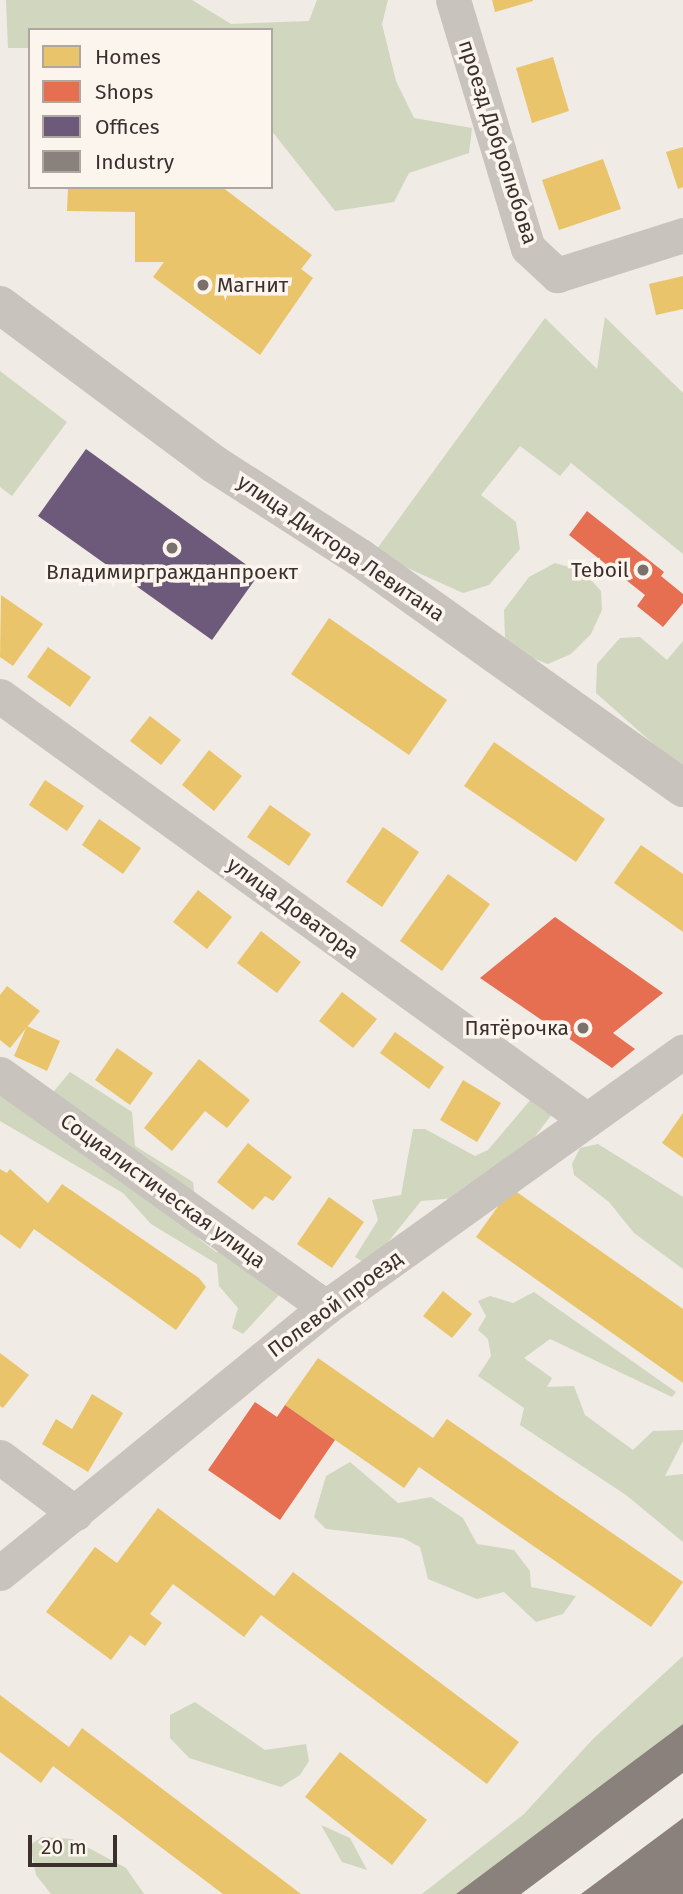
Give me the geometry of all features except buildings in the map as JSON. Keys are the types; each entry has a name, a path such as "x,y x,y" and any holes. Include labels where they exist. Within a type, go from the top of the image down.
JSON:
{"street":[{"name":"проезд Добролюбова","path":"453,0 528,248 557,275 683,235"},
{"name":"улица Диктора Левитана","path":"0,305 214,464 359,557 683,788"},
{"name":"улица Доватора","path":"0,696 587,1120"},
{"name":"Полевой проезд","path":"0,1573 326,1307 683,1051"},
{"name":"Социалистическая улица","path":"0,1074 326,1307"},
{"path":"0,1457 75,1513"}],"green space":[{"path":"6,0 192,0 231,24 309,21 317,0 388,0 382,24 396,81 414,118 472,128 469,153 409,173 394,202 335,211 273,133 273,28 28,28 28,48 8,48"},
{"path":"605,317 683,393 683,554 571,463 560,476 520,446 481,495 516,522 520,549 489,585 463,593 374,553 545,318 597,369"},
{"path":"0,371 67,422 12,496 0,487"},
{"path":"555,563 583,571 601,591 602,610 591,634 571,654 548,664 524,655 505,637 504,610 529,577"},
{"path":"640,637 667,660 683,641 683,770 596,693 597,664 620,638"},
{"path":"0,1067 49,1097 70,1072 132,1112 135,1146 193,1182 199,1239 216,1252 268,1251 292,1281 243,1334 232,1328 238,1308 219,1286 217,1264 151,1224 123,1193 0,1121"},
{"path":"532,1098 556,1109 533,1139 456,1198 421,1201 380,1252 363,1262 355,1257 378,1220 372,1200 401,1195 413,1129 425,1129 475,1156 488,1150"},
{"path":"598,1144 683,1197 683,1269 634,1233 609,1202 574,1175 572,1164 580,1148"},
{"path":"534,1292 676,1392 672,1397 550,1339 524,1358 552,1378 547,1387 574,1386 585,1415 633,1450 653,1431 683,1430 683,1441 665,1476 683,1474 683,1542 626,1495 520,1425 524,1408 478,1376 491,1356 488,1339 478,1330 486,1316 478,1301 490,1296 513,1303"},
{"path":"350,1462 398,1503 431,1497 463,1518 477,1544 514,1550 530,1571 531,1587 576,1596 563,1614 536,1622 504,1592 477,1599 428,1579 420,1547 403,1538 326,1529 314,1517 326,1476"},
{"path":"683,1656 683,1724 456,1894 422,1894 524,1814 593,1739"},
{"path":"195,1702 265,1750 306,1744 309,1761 300,1775 281,1787 189,1758 170,1738 170,1715"},
{"path":"321,1825 350,1838 367,1870 342,1862"},
{"path":"42,1837 72,1839 126,1868 144,1894 51,1894 36,1875 30,1845"}],"place":[{"name":"Магнит","path":"203,285"},
{"name":"Владимиргражданпроект","path":"172,548"},
{"name":"Teboil","path":"643,570"},
{"name":"Пятёрочка","path":"583,1028"}]}
